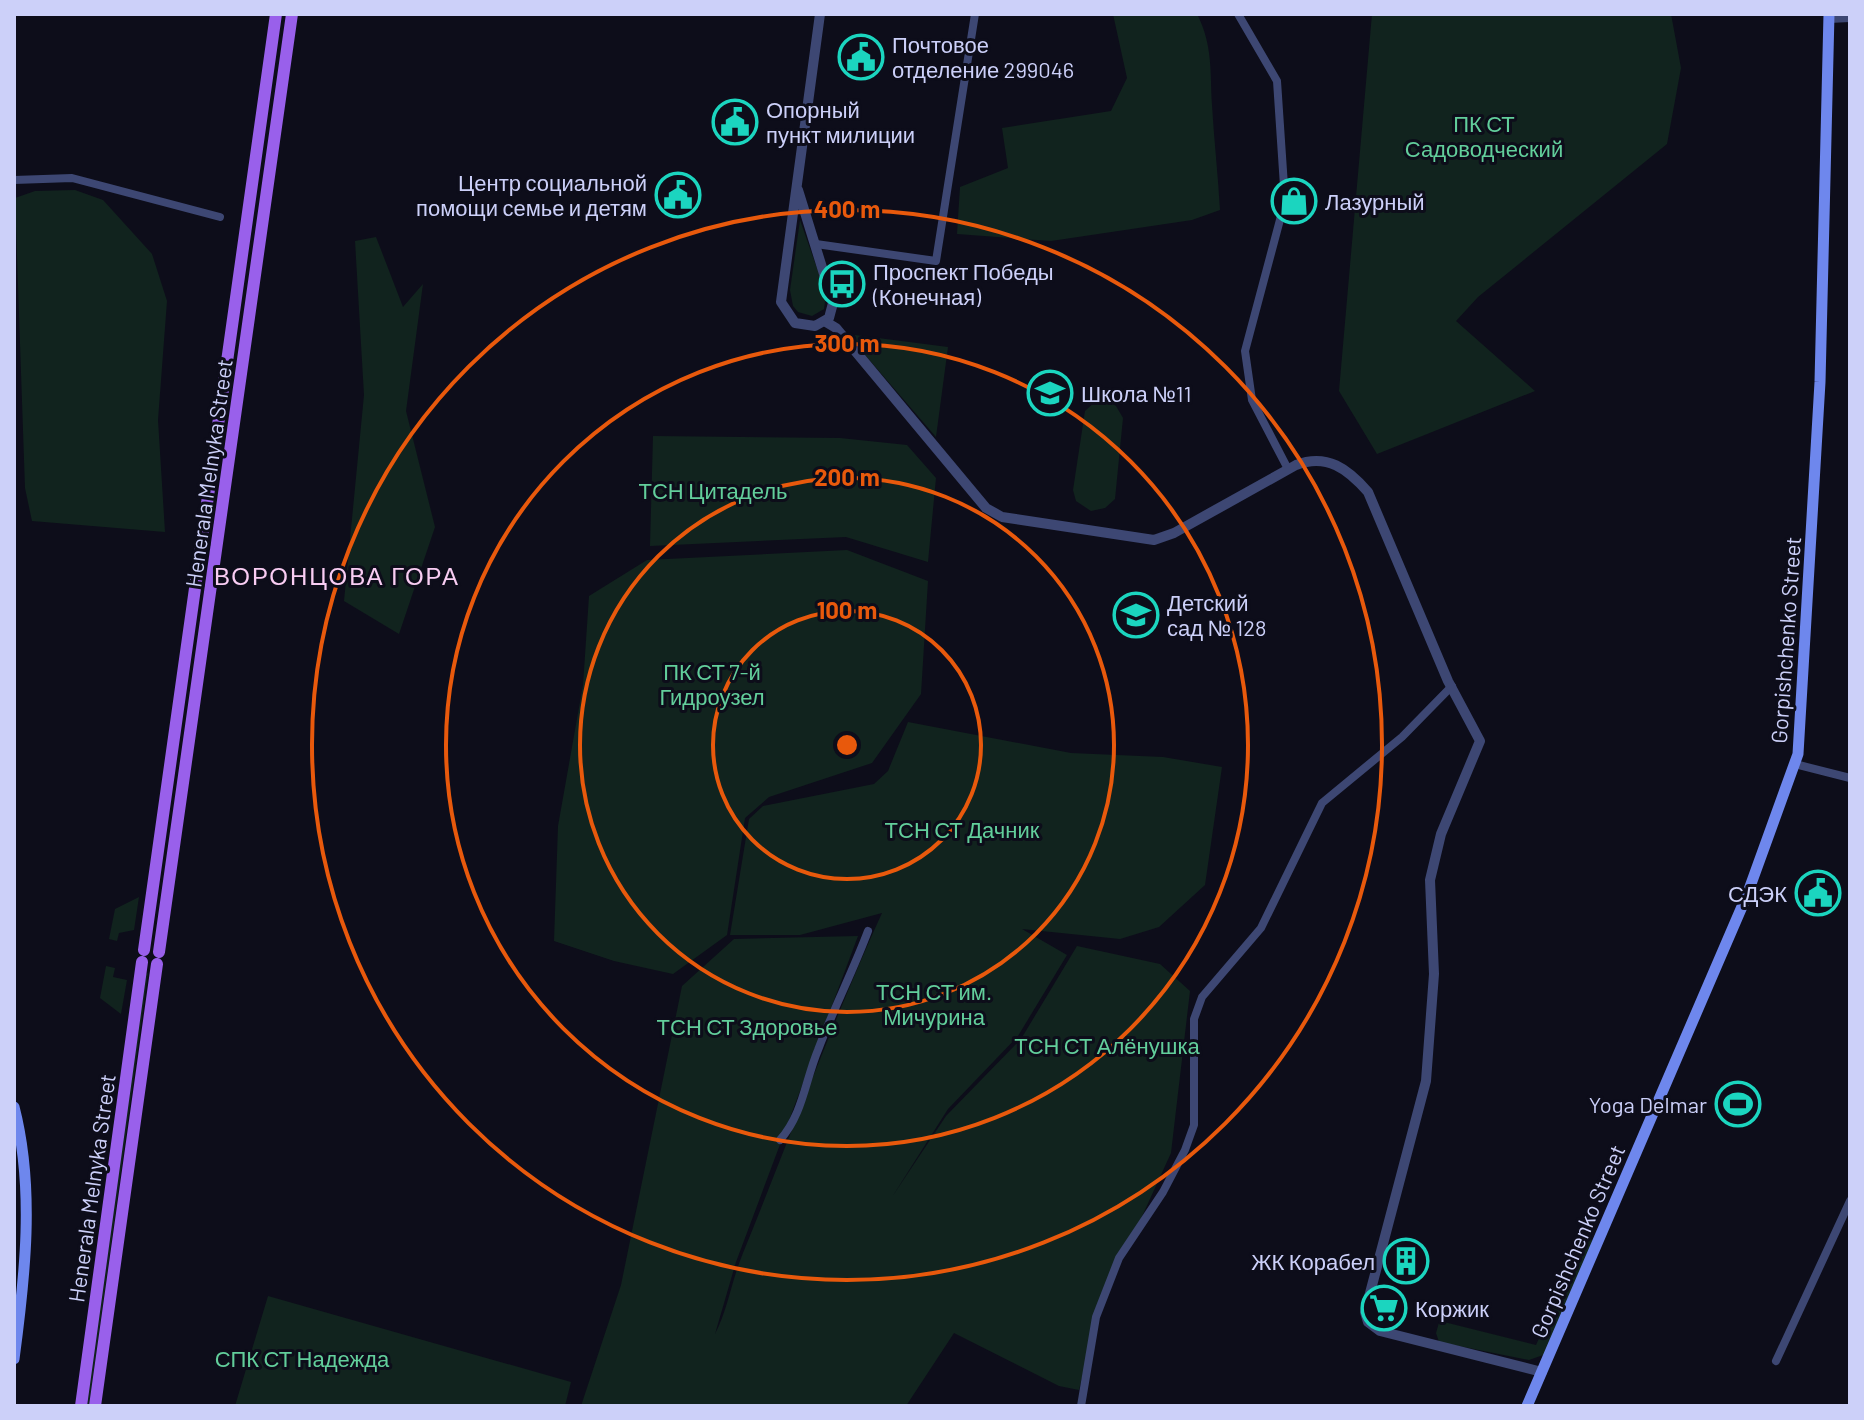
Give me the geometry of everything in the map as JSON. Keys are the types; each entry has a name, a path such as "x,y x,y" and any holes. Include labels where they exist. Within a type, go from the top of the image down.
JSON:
{"main road":[{"name":"Henerala Melnyka Street","path":"81,1406 276,14"},
{"name":"Henerala Melnyka Street","path":"95,1406 292,14"},
{"name":"Gorpishchenko Street","path":"1527,1406 1747,895 1795,764 1820,382 1829,17"},
{"path":"203,536 219,538"},
{"path":"146,935 152,943 161,938"},
{"path":"142,963 148,972 157,965"},
{"path":"14,1107 22,1139 26,1181 21,1308 14,1359"}],"street":[{"path":"798,190 833,303 826,322 815,326 800,325 786,314 781,302 820,14"},
{"path":"816,244 936,261 975,14"},
{"path":"1238,14 1277,81 1285,201 1245,351 1252,400 1288,469"},
{"path":"1829,17 1850,18"},
{"path":"14,180 72,178 220,217"},
{"path":"826,322 836,328 986,508 1002,517 1154,540 1185,527 1310,459 1324,460 1348,472 1368,492 1452,686 1477,732 1480,747 1450,810 1434,857 1430,880 1434,974 1432,1043 1426,1081 1365,1312 1368,1322 1380,1331 1542,1372"},
{"path":"1081,1406 1096,1317 1119,1258 1185,1150 1194,1125 1194,1019 1202,997 1261,928 1322,803 1402,737 1452,686"},
{"path":"1795,764 1850,778"},
{"path":"780,1140 789,1129 808,1087 819,1047 868,931"},
{"path":"1776,1361 1850,1201"}],"green space":[{"path":"1113,14 1197,14 1210,59 1220,210 1192,220 1051,241 957,234 960,187 1008,168 1002,128 1111,111 1127,78"},
{"name":"ПК СТ Садоводческий","path":"1372,14 1671,14 1681,68 1667,144 1478,297 1456,321 1535,391 1377,454 1339,391"},
{"path":"75,190 103,200 152,254 167,301 158,420 165,532 32,521 25,488 15,198 35,191"},
{"path":"800,220 826,294 824,309 812,316 798,312 793,306 790,290"},
{"path":"376,237 403,307 423,284 406,411 435,527 399,634 344,601 364,395 355,241"},
{"path":"847,334 948,347 936,437"},
{"path":"1105,400 1116,406 1123,418 1115,499 1105,508 1091,511 1076,501 1073,490 1085,411 1095,402"},
{"name":"ТСН Цитадель","path":"653,436 840,438 907,445 936,478 928,562 846,537 650,546"},
{"name":"ПК СТ 7-й Гидроузел","path":"847,550 928,581 921,694 872,763 769,797 745,818 727,935 673,974 614,961 554,941 558,826 583,685 589,596 647,560"},
{"path":"908,722 1071,753 1163,757 1222,767 1205,885 1159,927 1120,939 1022,929 1067,955 1018,1036 948,1109 892,1197 946,1116 1021,1039 1077,946 1160,964 1190,991 1171,1153 1096,1317 1079,1390 1059,1386 954,1333 906,1406 581,1406 621,1285 682,986 734,939 858,936 736,1262 715,1334 743,1253 882,913 800,935 730,935 749,819 763,806 874,784 888,771"},
{"path":"139,897 134,930 119,933 117,941 109,939 115,909"},
{"path":"106,966 115,968 113,977 127,980 121,1014 100,998"},
{"path":"146,974 89,1406 84,1406"},
{"path":"1586,1235 1594,1242 1546,1354 1529,1360 1439,1342 1436,1333 1445,1302 1440,1321 1536,1345"},
{"name":"СПК СТ Надежда","path":"268,1296 571,1382 565,1406 235,1406"}],"place":[{"name":"Почтовое отделение 299046","path":"861,57"},
{"name":"Опорный пункт милиции","path":"735,122"},
{"name":"Центр социальной помощи семье и детям","path":"678,195"},
{"name":"Лазурный","path":"1294,201"},
{"name":"Проспект Победы (Конечная)","path":"842,284"},
{"name":"Школа №11","path":"1050,393"},
{"name":"Детский сад № 128","path":"1136,615"},
{"name":"СДЭК","path":"1818,893"},
{"name":"Yoga Delmar","path":"1738,1104"},
{"name":"ЖК Корабел","path":"1406,1261"},
{"name":"Коржик","path":"1384,1308"}],"district":[{"name":"ВОРОНЦОВА ГОРА","path":"337,575"}],"park label":[{"name":"ТСН СТ Дачник","path":"962,829"},
{"name":"ТСН СТ им. Мичурина","path":"934,1004"},
{"name":"ТСН СТ Здоровье","path":"747,1026"},
{"name":"ТСН СТ Алёнушка","path":"1107,1045"}]}
